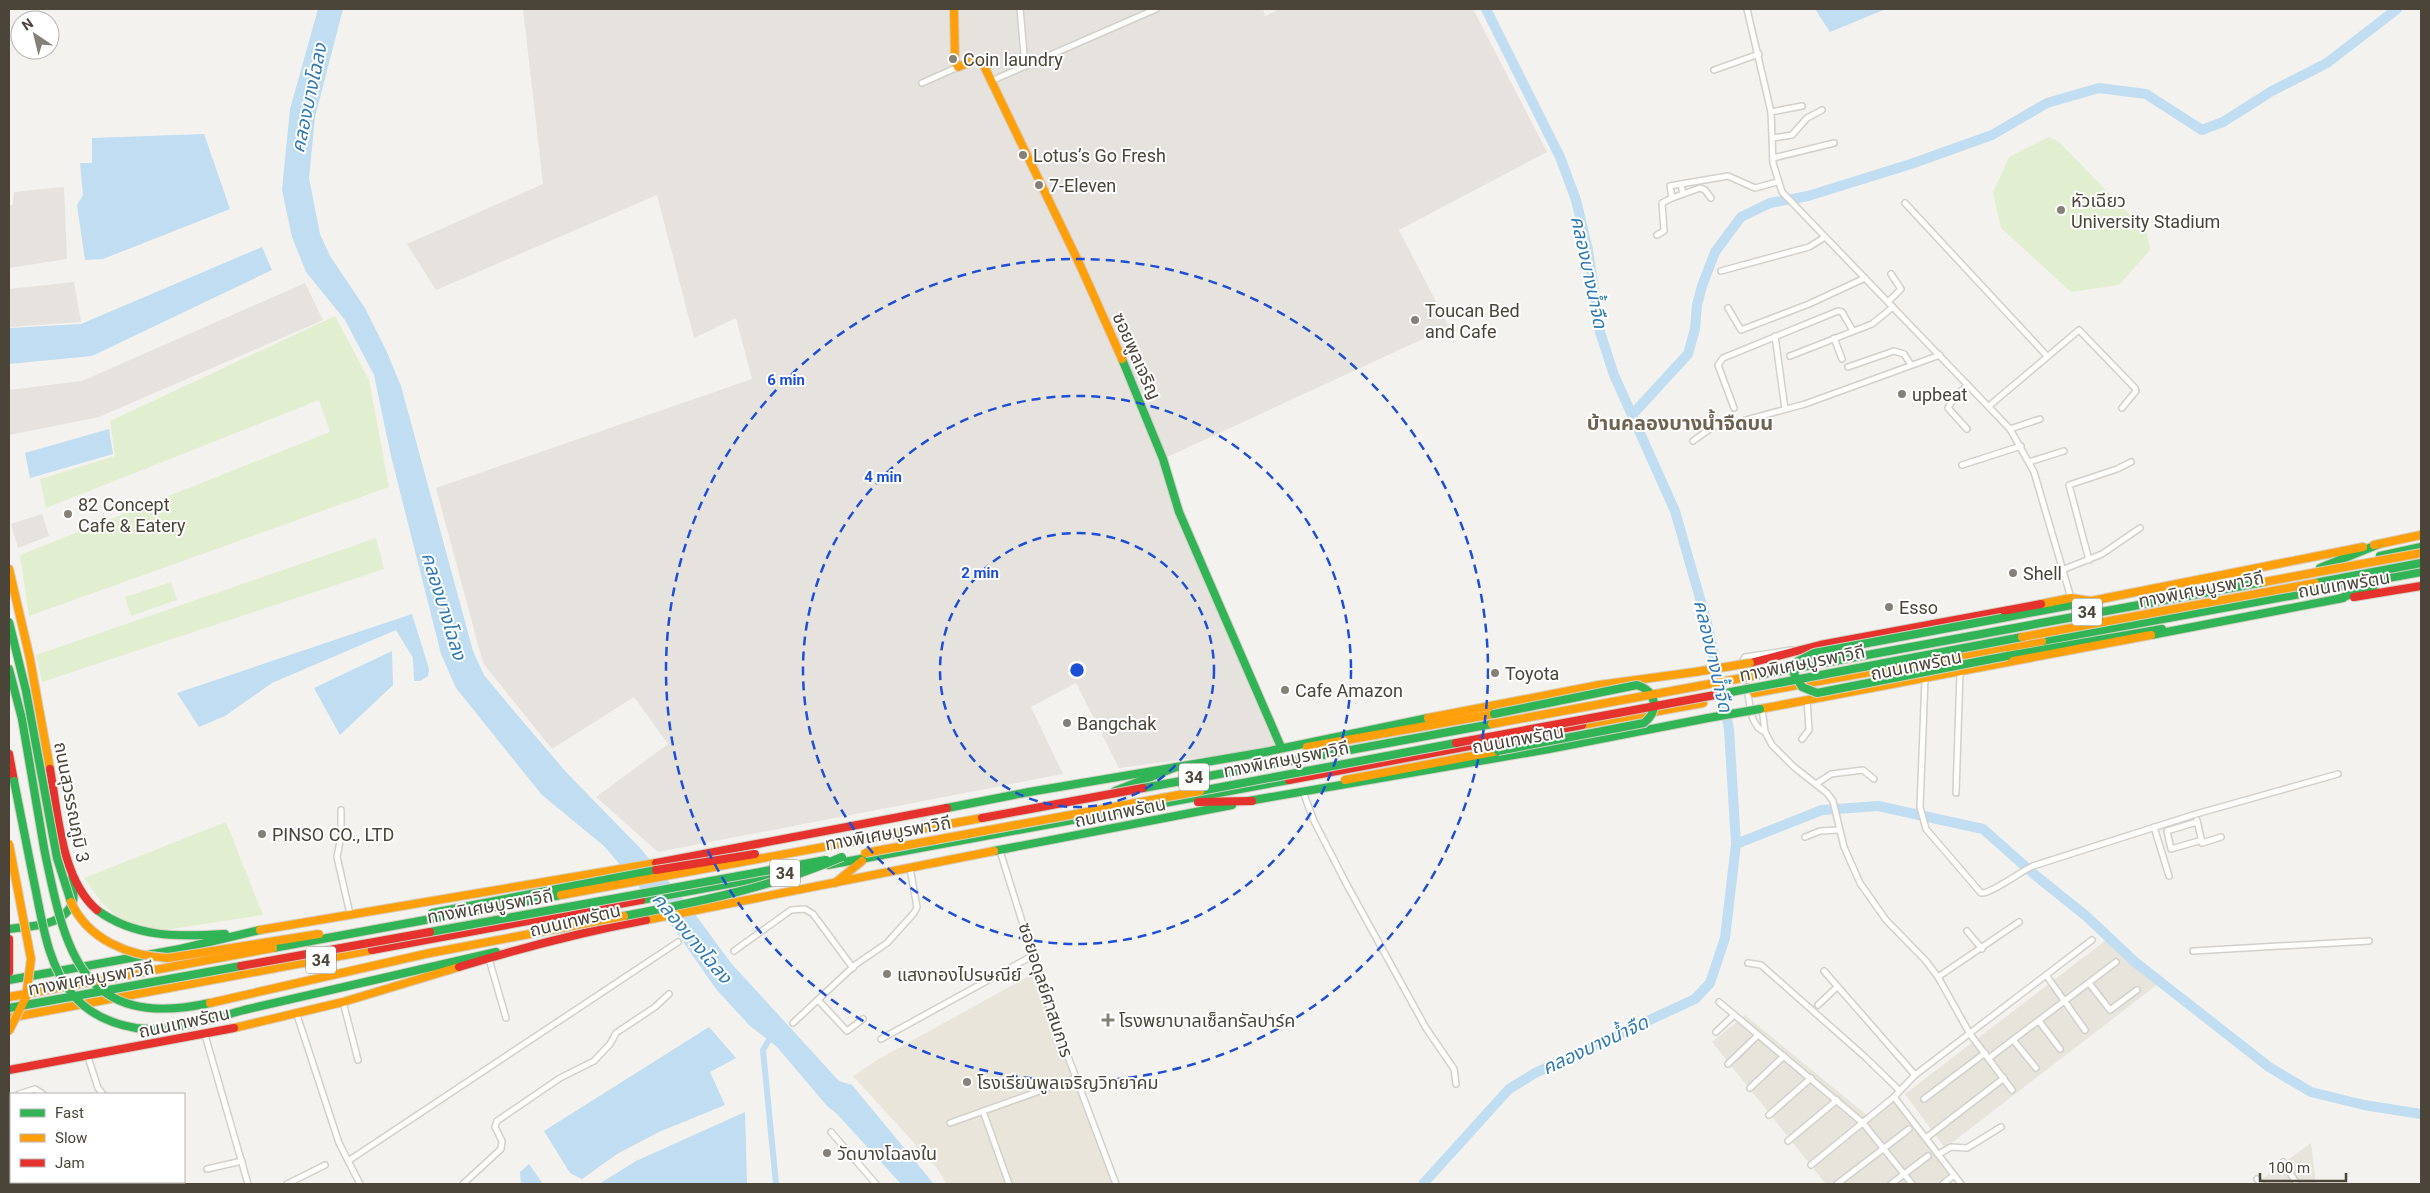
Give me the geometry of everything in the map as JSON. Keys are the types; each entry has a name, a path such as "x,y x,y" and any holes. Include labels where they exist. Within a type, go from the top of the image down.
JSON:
{"main road":[{"path":"954,9 955,60 958,67"},
{"name":"ซอยพูลเจริญ","path":"958,67 976,60 981,61 1080,265 1134,386 1163,459 1179,512 1281,747"},
{"name":"ถนนเทพรัตน","path":"9,980 180,949 246,932 500,891 812,835 1029,792 1265,752 1281,747 1599,685 1695,672 1750,662 1804,649 2071,598 2091,601 2421,535"},
{"path":"2320,568 2379,544"},
{"name":"ถนนเทพรัตน","path":"9,997 1752,674 2320,568 2421,547"},
{"name":"ทางพิเศษบูรพาวิถี","path":"9,997 840,846 2421,553"},
{"name":"ทางพิเศษบูรพาวิถี","path":"9,1008 842,857 2421,563"},
{"name":"ถนนสุวรรณภูมิ 3","path":"9,569 30,658 34,689 72,876 94,908 112,921 131,930 149,935 169,937 246,932"},
{"name":"ถนนเทพรัตน","path":"9,1018 1703,702 2421,572"},
{"path":"2338,599 2403,576"},
{"name":"ถนนเทพรัตน","path":"9,1070 205,1035 343,1002 489,959 523,947 582,932 646,919 1293,792 1558,748 1708,718 1925,679 2218,621 2421,586"},
{"path":"2091,601 1814,653 1796,663 1795,676 1799,686 1807,693 1817,694 2122,634 2218,621"},
{"path":"9,622 24,677 55,850 65,888 74,907 94,932 116,947 144,957 168,958 197,955 391,921 695,863 770,852 840,846"},
{"path":"9,669 22,718 46,858 60,925 66,944 83,971 100,988 122,1000 145,1006 167,1009 193,1006 280,988 427,953 656,910 779,881 842,857"},
{"path":"1265,752 1365,738 1637,685 1647,688 1654,698 1655,706 1652,716 1644,724 1382,772 1293,792"},
{"path":"9,754 49,947 60,978 72,995 87,1009 118,1024 136,1028 167,1027 459,959 523,947"},
{"path":"1109,793 1176,767"},
{"path":"1164,803 1252,801"},
{"path":"9,844 31,959 30,986 21,1013 9,1031"},
{"path":"835,883 865,859"},
{"path":"9,929 64,917 74,899 72,876"},
{"path":"9,938 9,972"}],"street":[{"path":"1020,9 1025,66"},
{"path":"991,81 1156,9"},
{"path":"1747,9 1771,112 1773,158 1777,182 1782,192 1792,205 2010,429 2034,472 2071,598"},
{"path":"1714,70 1758,54"},
{"path":"922,84 958,67"},
{"path":"1771,112 1802,106"},
{"path":"1773,138 1792,135 1807,118 1822,110"},
{"path":"1773,158 1834,143"},
{"path":"1672,198 1670,186 1728,176 1756,188 1777,182"},
{"path":"1681,184 1683,194"},
{"path":"1657,235 1664,231 1662,203 1700,188 1705,190 1711,198"},
{"path":"1905,203 2046,356"},
{"path":"1721,271 1809,247 1825,237"},
{"path":"1888,302 1901,289 1891,274"},
{"path":"1728,308 1741,330 1809,304 1864,278"},
{"path":"1790,356 1876,322 1893,307"},
{"path":"1734,408 1720,373 1719,361 1723,358 1838,311 1842,312 1853,331"},
{"path":"1989,406 2075,331 2081,331 2135,388 2136,391 2122,408"},
{"path":"1775,336 1785,409"},
{"path":"1834,338 1842,359"},
{"path":"1848,367 1899,351 1904,354 1911,365"},
{"path":"1693,441 1714,426 1785,409 1940,355"},
{"path":"1967,429 1948,408 1955,396 1968,385"},
{"path":"2010,429 2040,419"},
{"path":"1962,465 2021,446"},
{"path":"2029,462 2064,451"},
{"path":"2089,560 2069,485 2117,469 2131,462"},
{"path":"2062,570 2089,560 2140,528"},
{"path":"9,562 12,584"},
{"path":"1765,732 1759,730 1753,722 1743,659 1748,656 1804,649"},
{"path":"1956,793 1960,672"},
{"path":"1925,679 1920,807 1923,823 1981,893 1988,893 2017,873 2033,866 2196,814 2338,774"},
{"path":"1802,739 1809,730 1807,700"},
{"path":"1761,709 1765,732 1777,751 1816,784 1832,801 1844,847 1858,878 1876,906 1888,924 1921,955 1938,977 1970,1034 2012,1090"},
{"path":"1816,784 1831,774 1863,770 1874,779"},
{"path":"1302,792 1314,821 1347,885 1426,1028 1454,1068 1456,1084"},
{"path":"341,810 341,836 337,857 350,914"},
{"path":"2196,814 2202,843 2221,837"},
{"path":"2197,822 2167,831 2171,849 2202,840"},
{"path":"2154,827 2169,876"},
{"path":"1805,837 1820,831 1839,830"},
{"name":"ซอยอดุลย์ศาสนการ","path":"1000,851 1032,956 1116,1184"},
{"path":"793,1023 853,968 887,943 914,913 917,907 910,868"},
{"path":"734,952 791,910 805,909 813,914 853,968"},
{"path":"1938,977 1982,949 2019,922"},
{"path":"1967,931 1982,949"},
{"path":"1811,1165 1894,1097 1915,1075 2092,940"},
{"path":"2193,951 2369,941"},
{"path":"348,1161 678,942"},
{"path":"881,1039 1032,956"},
{"path":"489,959 506,1018"},
{"path":"1924,1099 1987,1056 2014,1041 2116,962"},
{"path":"1748,963 1761,965 1899,1090"},
{"path":"1824,971 1915,1075"},
{"path":"2046,975 2085,1030"},
{"path":"2089,983 2110,1010 2137,990"},
{"path":"1818,1005 1837,987"},
{"path":"463,1184 501,1148 502,1141 496,1127 497,1121 560,1078 594,1061 610,1044 616,1033 655,1007 669,994"},
{"path":"818,1000 847,1031 862,1019"},
{"path":"343,1002 358,1060"},
{"path":"1719,1002 1863,1123 1912,1184"},
{"path":"296,1012 339,1143 360,1184"},
{"path":"1716,1032 1734,1015"},
{"path":"2039,1021 2060,1049"},
{"path":"205,1035 248,1184"},
{"path":"1728,1064 1758,1035"},
{"path":"2014,1041 2036,1068"},
{"path":"88,1056 98,1091"},
{"path":"1750,1088 1784,1056"},
{"path":"950,1123 1076,1078"},
{"path":"1769,1115 1811,1078"},
{"path":"1926,1138 2004,1078"},
{"path":"22,1093 35,1089 41,1093"},
{"path":"1894,1097 1961,1184"},
{"path":"1788,1141 1836,1100"},
{"path":"983,1111 1009,1184"},
{"path":"1939,1154 1951,1147 1967,1148 2001,1127"},
{"path":"1837,1184 1909,1129"},
{"path":"831,1132 876,1184"},
{"path":"1891,1184 1928,1156"},
{"path":"206,1169 242,1161"},
{"path":"2283,1162 2297,1184"},
{"path":"286,1184 325,1165"},
{"path":"1942,1184 1954,1175"},
{"path":"2257,1179 2261,1184"}],"shaded area":[{"path":"523,9 1263,9 1265,16 1280,9 1473,9 1547,152 1399,230 1449,327 1163,459 1281,747 1119,768 1076,683 1031,707 1063,774 658,852 596,797 668,744 634,697 552,749 483,663 436,488 752,379 736,318 694,338 657,195 436,290 407,244 543,184"},
{"path":"64,187 67,259 9,268 9,205 13,205 14,192"},
{"path":"74,282 81,322 9,327 9,289"},
{"path":"305,283 323,320 99,417 9,435 9,390 82,381"},
{"path":"42,514 49,536 18,548 11,524"},
{"path":"2106,940 2158,984 1945,1148 1905,1094"},
{"name":"โรงเรียนพูลเจริญวิทยาคม","path":"1036,972 1115,1184 947,1184 936,1167 853,1076 877,1060"},
{"path":"1745,1015 1869,1117 1895,1097 1956,1175 1944,1184 1826,1184 1712,1042"},
{"path":"2311,1143 2316,1184 2255,1184"}],"green space":[{"name":"หัวเฉียว University Stadium","path":"2049,137 2059,142 2147,232 2150,250 2119,285 2071,292 2001,228 1993,193 2009,157"},
{"path":"335,316 369,380 389,487 29,616 20,555 330,432 319,400 46,508 40,479 115,456 110,421"},
{"path":"376,538 384,569 42,682 36,655"},
{"path":"171,582 177,600 131,616 125,597"},
{"path":"226,822 263,915 158,931 129,924 115,915 101,902 84,878"}],"water":[{"name":"คลองบางโฉลง","path":"318,9 343,9 315,117 309,178 320,234 330,256 365,308 401,386 473,651 484,675 566,772 640,848 686,902 731,963 839,1081 852,1085 934,1184 901,1184 837,1114 827,1106 777,1047 749,1025 716,989 670,923 604,846 542,795 456,688 441,654 391,456 374,375 345,320 306,272 292,237 282,190 290,109"},
{"path":"1815,9 1886,9 1830,32"},
{"path":"204,134 230,209 103,259 85,260 77,205 83,195 80,163 92,163 92,138"},
{"path":"262,247 272,270 92,356 9,364 9,328 81,324"},
{"path":"109,429 113,454 30,478 25,453"},
{"path":"412,614 429,669 428,676 420,681 414,681 413,658 396,630 272,683 225,716 199,727 177,693"},
{"path":"392,651 393,685 340,735 314,688"},
{"path":"709,1027 736,1058 710,1072 725,1105 659,1132 617,1154 582,1179 570,1173 544,1131"},
{"path":"745,1112 747,1184 599,1184 636,1161"},
{"path":"529,1164 543,1184 521,1184 520,1172"}],"waterway":[{"name":"คลองบางน้ำจืด","path":"1423,1184 1509,1089 1535,1073 1695,999 1710,983 1725,938 1736,844 1729,729 1707,623 1675,511 1614,375 1600,332 1588,250 1576,200 1560,157 1486,9"},
{"path":"1632,415 1688,354 1695,329 1697,305 1702,286 1715,252 1741,217 1770,203 1808,196 1911,164 1992,135 2047,103 2099,88 2146,94 2202,130 2223,122 2272,91 2327,63 2397,9"},
{"path":"1736,844 1822,810 1878,806 1983,829 2035,875 2086,916 2135,962 2269,1067 2311,1092 2364,1105 2421,1114"},
{"path":"773,1033 763,1050 776,1184"}],"traffic: fast":[{"path":"1122,359 1163,459 1179,512 1281,747"},
{"path":"2320,568 2379,544"},
{"path":"2380,556 2421,547"},
{"path":"2315,583 2421,563"},
{"path":"2042,641 2421,572"},
{"path":"1753,676 2264,582"},
{"path":"2338,599 2374,586"},
{"path":"2151,635 2343,598"},
{"path":"2002,618 2088,602"},
{"path":"2002,618 1814,653 1798,661 1794,674 1802,687 1817,693 2007,656"},
{"path":"9,622 26,691 57,858 71,902"},
{"path":"2007,656 2162,629"},
{"path":"1715,695 2022,637"},
{"path":"9,669 22,719 44,848"},
{"path":"1494,714 1637,685 1648,692 1654,701 1652,712 1644,723 1498,751"},
{"path":"1708,718 1760,709"},
{"path":"947,808 1029,792 1265,752 1428,718"},
{"path":"1248,801 1549,749 1708,718"},
{"path":"1143,788 1492,724"},
{"path":"1200,791 1456,743"},
{"path":"1115,791 1176,767"},
{"path":"828,865 1289,780"},
{"path":"14,781 51,956 64,983 79,1002 94,1013 110,1021 136,1028 150,1029 177,1027 244,1010"},
{"path":"994,851 1232,805"},
{"path":"44,848 61,920 72,950 86,975 106,993 133,1005 167,1009 210,1003"},
{"path":"624,916 735,893 816,868 842,857"},
{"path":"430,932 826,860"},
{"path":"432,913 656,870"},
{"path":"641,900 794,872"},
{"path":"9,929 46,924 63,916 69,910 73,901 72,878"},
{"path":"273,948 561,895"},
{"path":"97,910 112,919 142,931 174,935 225,934"},
{"path":"9,980 180,949 260,930"},
{"path":"244,1010 496,952"},
{"path":"9,1008 241,966"}],"traffic: slow":[{"path":"954,9 955,61 958,67 976,60 981,61 984,66 1080,265 1122,359"},
{"path":"2374,545 2421,535"},
{"path":"2041,604 2071,598 2091,601 2363,547"},
{"path":"2264,582 2421,553"},
{"path":"9,569 30,659 50,769"},
{"path":"2022,637 2315,583"},
{"path":"1760,709 2151,635"},
{"path":"1754,693 2042,641"},
{"path":"1695,672 1750,663"},
{"path":"1428,718 1599,685 1695,672"},
{"path":"1492,724 1753,676"},
{"path":"1582,725 1703,703"},
{"path":"1307,747 1494,714"},
{"path":"1345,780 1498,751"},
{"path":"865,853 1200,791"},
{"path":"561,895 982,818"},
{"path":"9,844 31,959 26,997 9,1031"},
{"path":"646,920 994,851"},
{"path":"835,883 862,861"},
{"path":"260,930 656,863"},
{"path":"71,902 78,915 99,936 111,944 153,957 168,958 319,934"},
{"path":"210,1003 425,954 624,916"},
{"path":"9,997 273,948"},
{"path":"9,1018 372,950"},
{"path":"234,1028 343,1002 459,967"}],"traffic: jam":[{"path":"2354,597 2421,586"},
{"path":"1750,663 1820,645 2041,604"},
{"path":"1456,743 1715,695"},
{"path":"1289,780 1582,725"},
{"path":"9,754 14,781"},
{"path":"50,769 59,825 68,863 85,897 97,910"},
{"path":"982,818 1143,788"},
{"path":"1198,802 1252,801"},
{"path":"656,863 947,808"},
{"path":"656,870 755,854"},
{"path":"372,950 641,900"},
{"path":"459,967 552,941 646,920"},
{"path":"241,966 430,932"},
{"path":"9,939 9,972"},
{"path":"9,1070 234,1028"}],"place":[{"name":"Coin laundry","path":"953,59"},
{"name":"Lotus’s Go Fresh","path":"1023,155"},
{"name":"7-Eleven","path":"1039,185"},
{"name":"หัวเฉียว University Stadium","path":"2061,210"},
{"name":"Toucan Bed and Cafe","path":"1415,320"},
{"name":"upbeat","path":"1902,394"},
{"name":"82 Concept Cafe & Eatery","path":"68,514"},
{"name":"Shell","path":"2013,573"},
{"name":"Esso","path":"1889,607"},
{"name":"Toyota","path":"1495,673"},
{"name":"Cafe Amazon","path":"1285,690"},
{"name":"Bangchak","path":"1067,723"},
{"name":"PINSO CO., LTD","path":"262,834"},
{"name":"แสงทองไปรษณีย์","path":"887,974"},
{"name":"โรงพยาบาลเซ็ลทรัลปาร์ค","path":"1108,1020"},
{"name":"โรงเรียนพูลเจริญวิทยาคม","path":"967,1082"},
{"name":"วัดบางโฉลงใน","path":"827,1153"}],"district":[{"name":"บ้านคลองบางน้ำจืดบน","path":"1680,423"}]}
